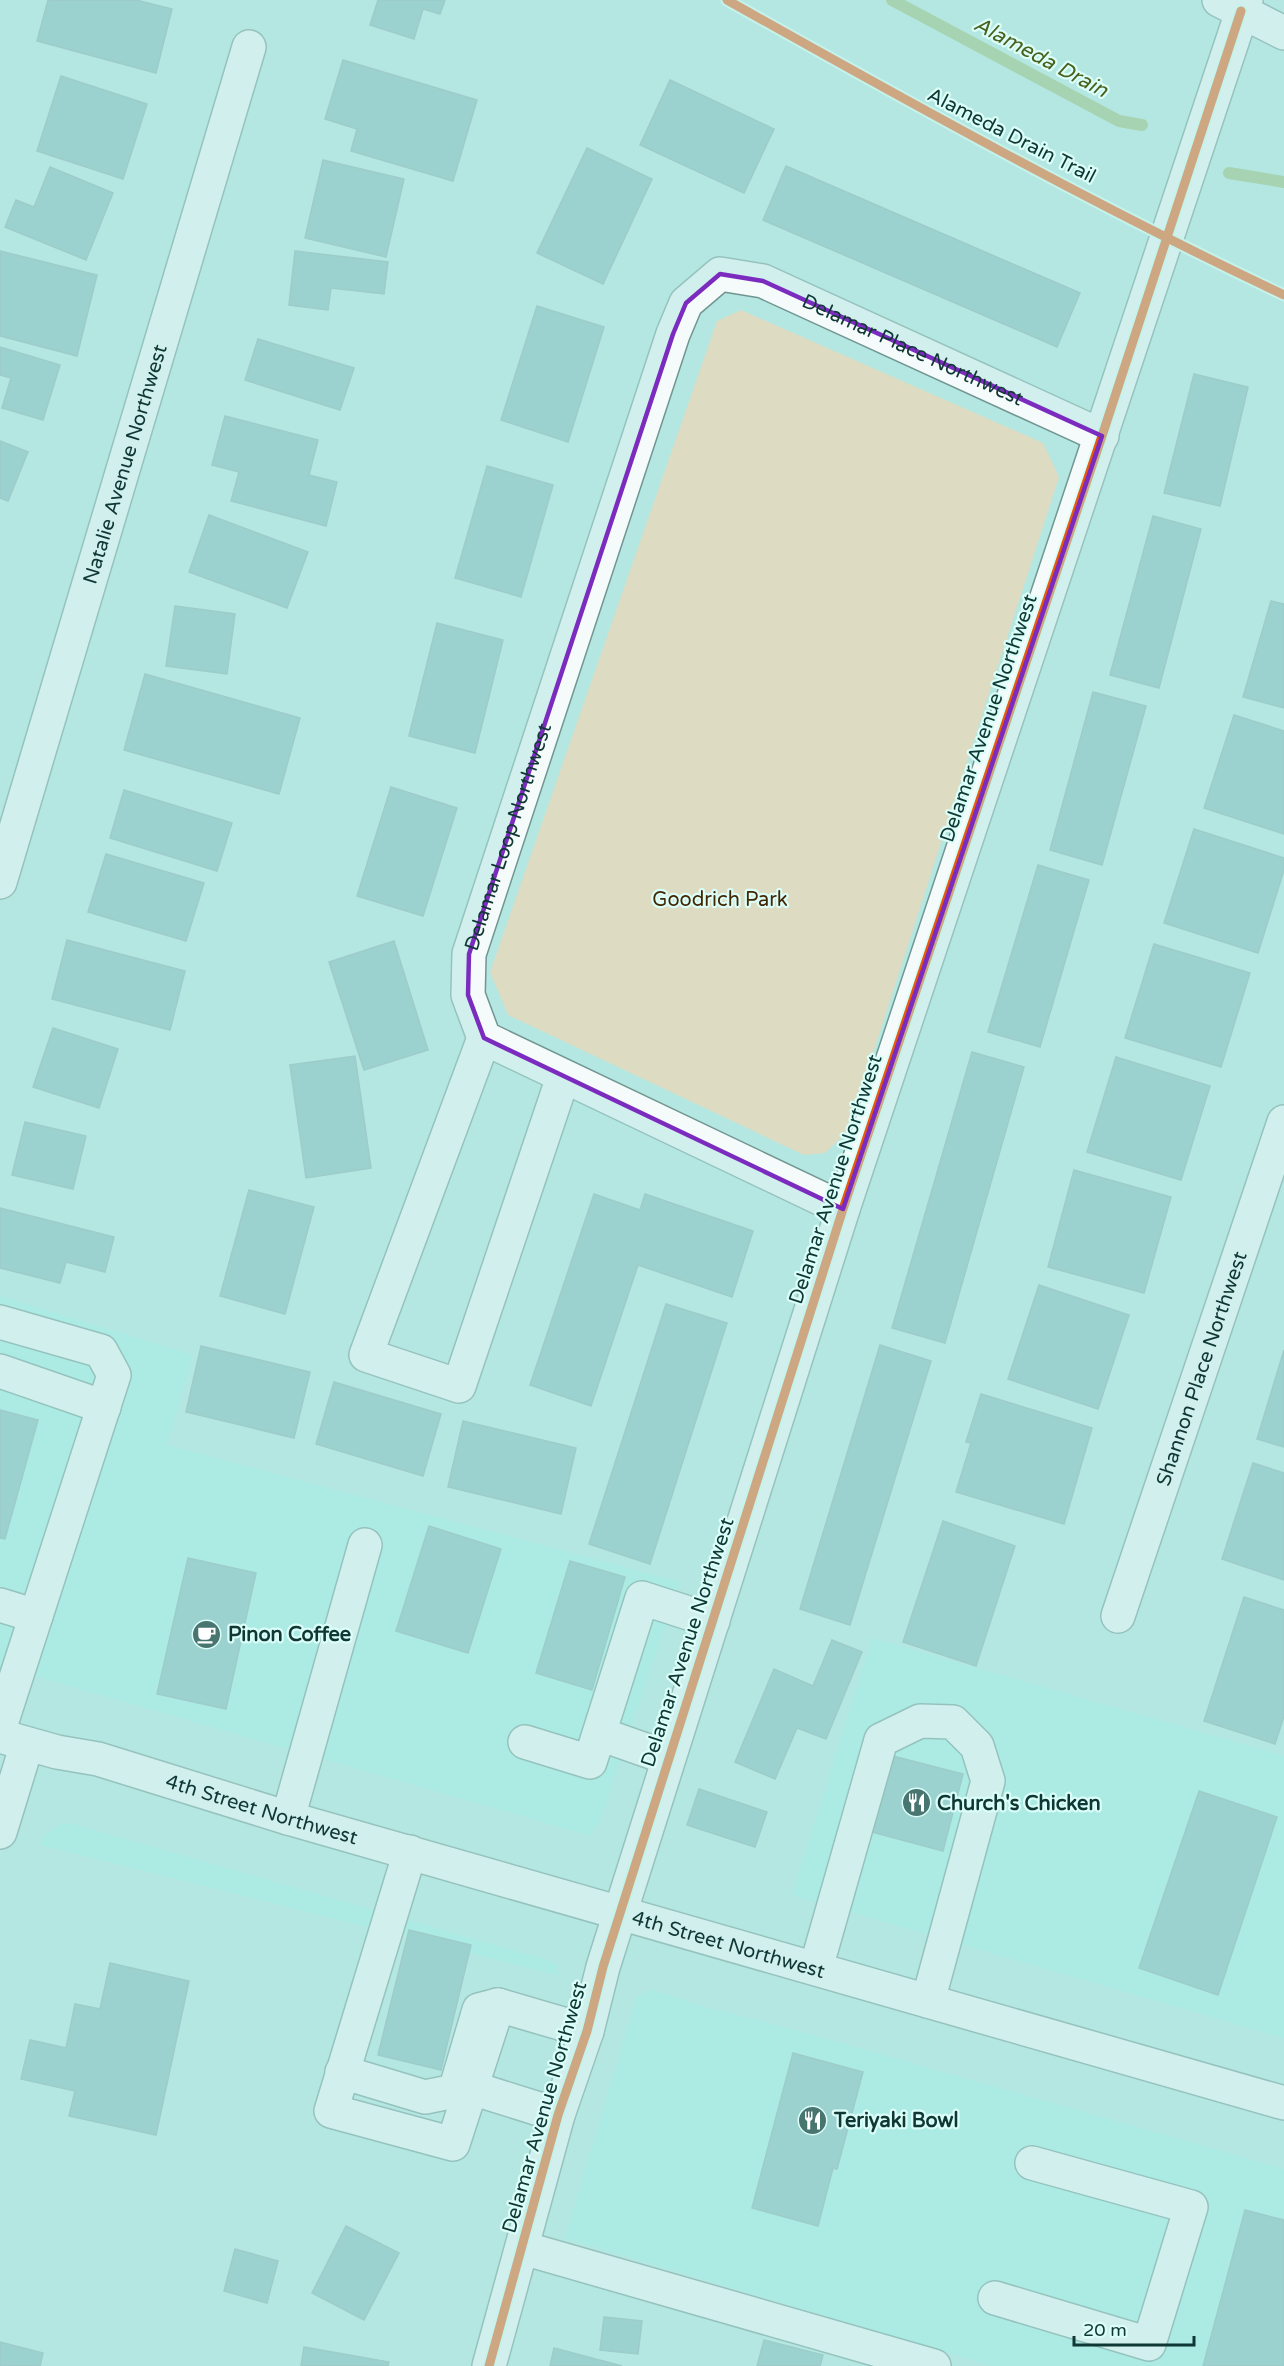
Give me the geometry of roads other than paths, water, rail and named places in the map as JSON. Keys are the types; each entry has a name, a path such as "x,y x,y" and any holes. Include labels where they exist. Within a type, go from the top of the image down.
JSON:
{"street":[{"path":"1236,4 1284,33"},
{"name":"Delamar Avenue Northwest","path":"489,2366 558,2115 587,2031 603,1967 668,1758 843,1209 1102,436 1236,4"},
{"name":"Natalie Avenue Northwest","path":"0,882 249,47"},
{"name":"Delamar Place Northwest","path":"720,274 763,281 1102,436"},
{"name":"Delamar Loop Northwest","path":"484,1038 468,995 469,954 673,334 686,303 720,274"},
{"path":"562,1077 459,1386 366,1355 484,1038 843,1209"},
{"name":"Shannon Place Northwest","path":"1118,1616 1284,1122"},
{"path":"0,1322 101,1352 114,1375 36,1616 9,1736 0,1832"},
{"path":"0,1371 104,1407"},
{"path":"288,1818 365,1545"},
{"path":"525,1742 590,1762 642,1598 713,1621"},
{"path":"0,1605 36,1616"},
{"path":"816,1968 881,1740 920,1720 953,1722 977,1746 988,1781 928,2001"},
{"path":"600,1734 668,1758"},
{"name":"4th Street Northwest","path":"9,1736 57,1752 98,1759 288,1818 1284,2103"},
{"path":"410,1852 331,2111 453,2144 498,2005"},
{"path":"342,2072 425,2097 455,2091 479,2010 498,2005 587,2031"},
{"path":"472,2088 558,2115"},
{"path":"995,2298 1146,2355 1191,2207 1032,2163"},
{"path":"523,2248 934,2366"}],"waterway":[{"name":"Alameda Drain","path":"892,0 1119,121 1142,125"},
{"name":"Alameda Drain","path":"1229,173 1284,182"}],"place":[{"name":"Pinon Coffee","path":"207,1634"},
{"name":"Church's Chicken","path":"916,1803"},
{"name":"Teriyaki Bowl","path":"813,2120"}],"park label":[{"name":"Goodrich Park","path":"720,899"}]}
